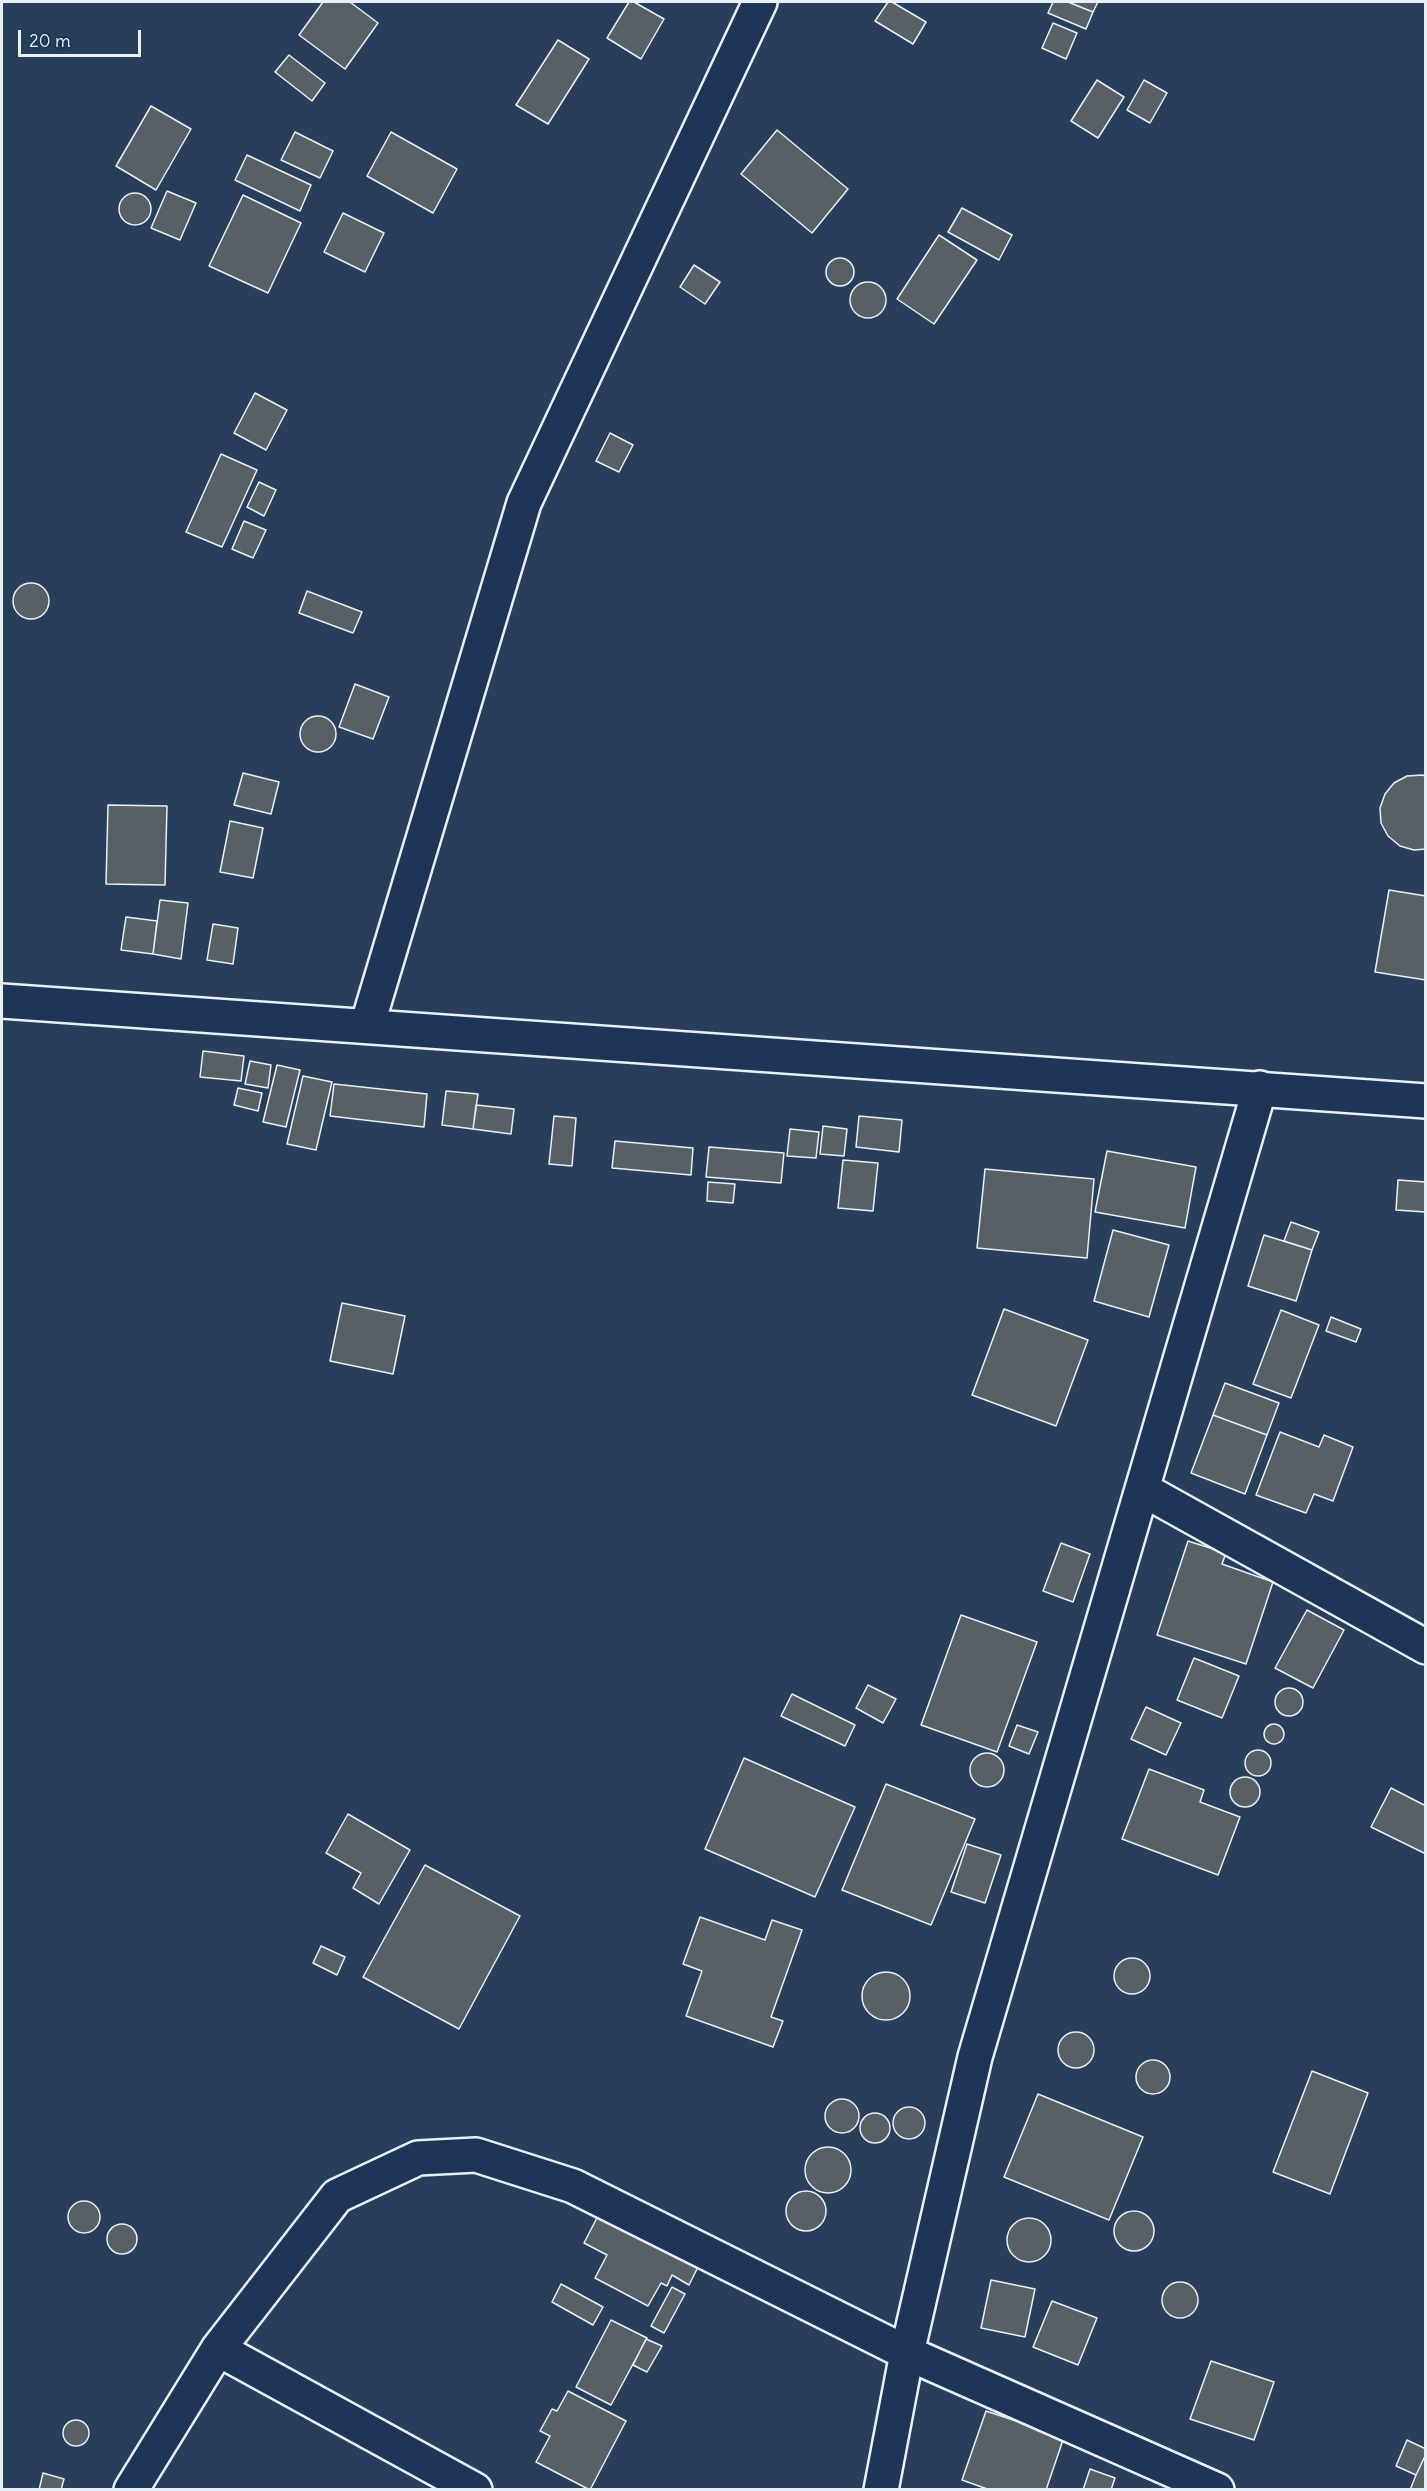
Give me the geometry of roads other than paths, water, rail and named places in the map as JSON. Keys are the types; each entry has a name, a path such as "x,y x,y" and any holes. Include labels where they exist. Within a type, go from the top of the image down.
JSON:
{"main road":[{"path":"367,1026 525,504 760,2"},
{"path":"2,1001 1425,1101"},
{"path":"881,2490 907,2353 975,2057 1260,1088"},
{"path":"1142,1489 1425,1647"},
{"path":"131,2490 218,2349 337,2196 418,2158 476,2156 573,2186 907,2353 1217,2490"},
{"path":"218,2349 476,2490"}]}
